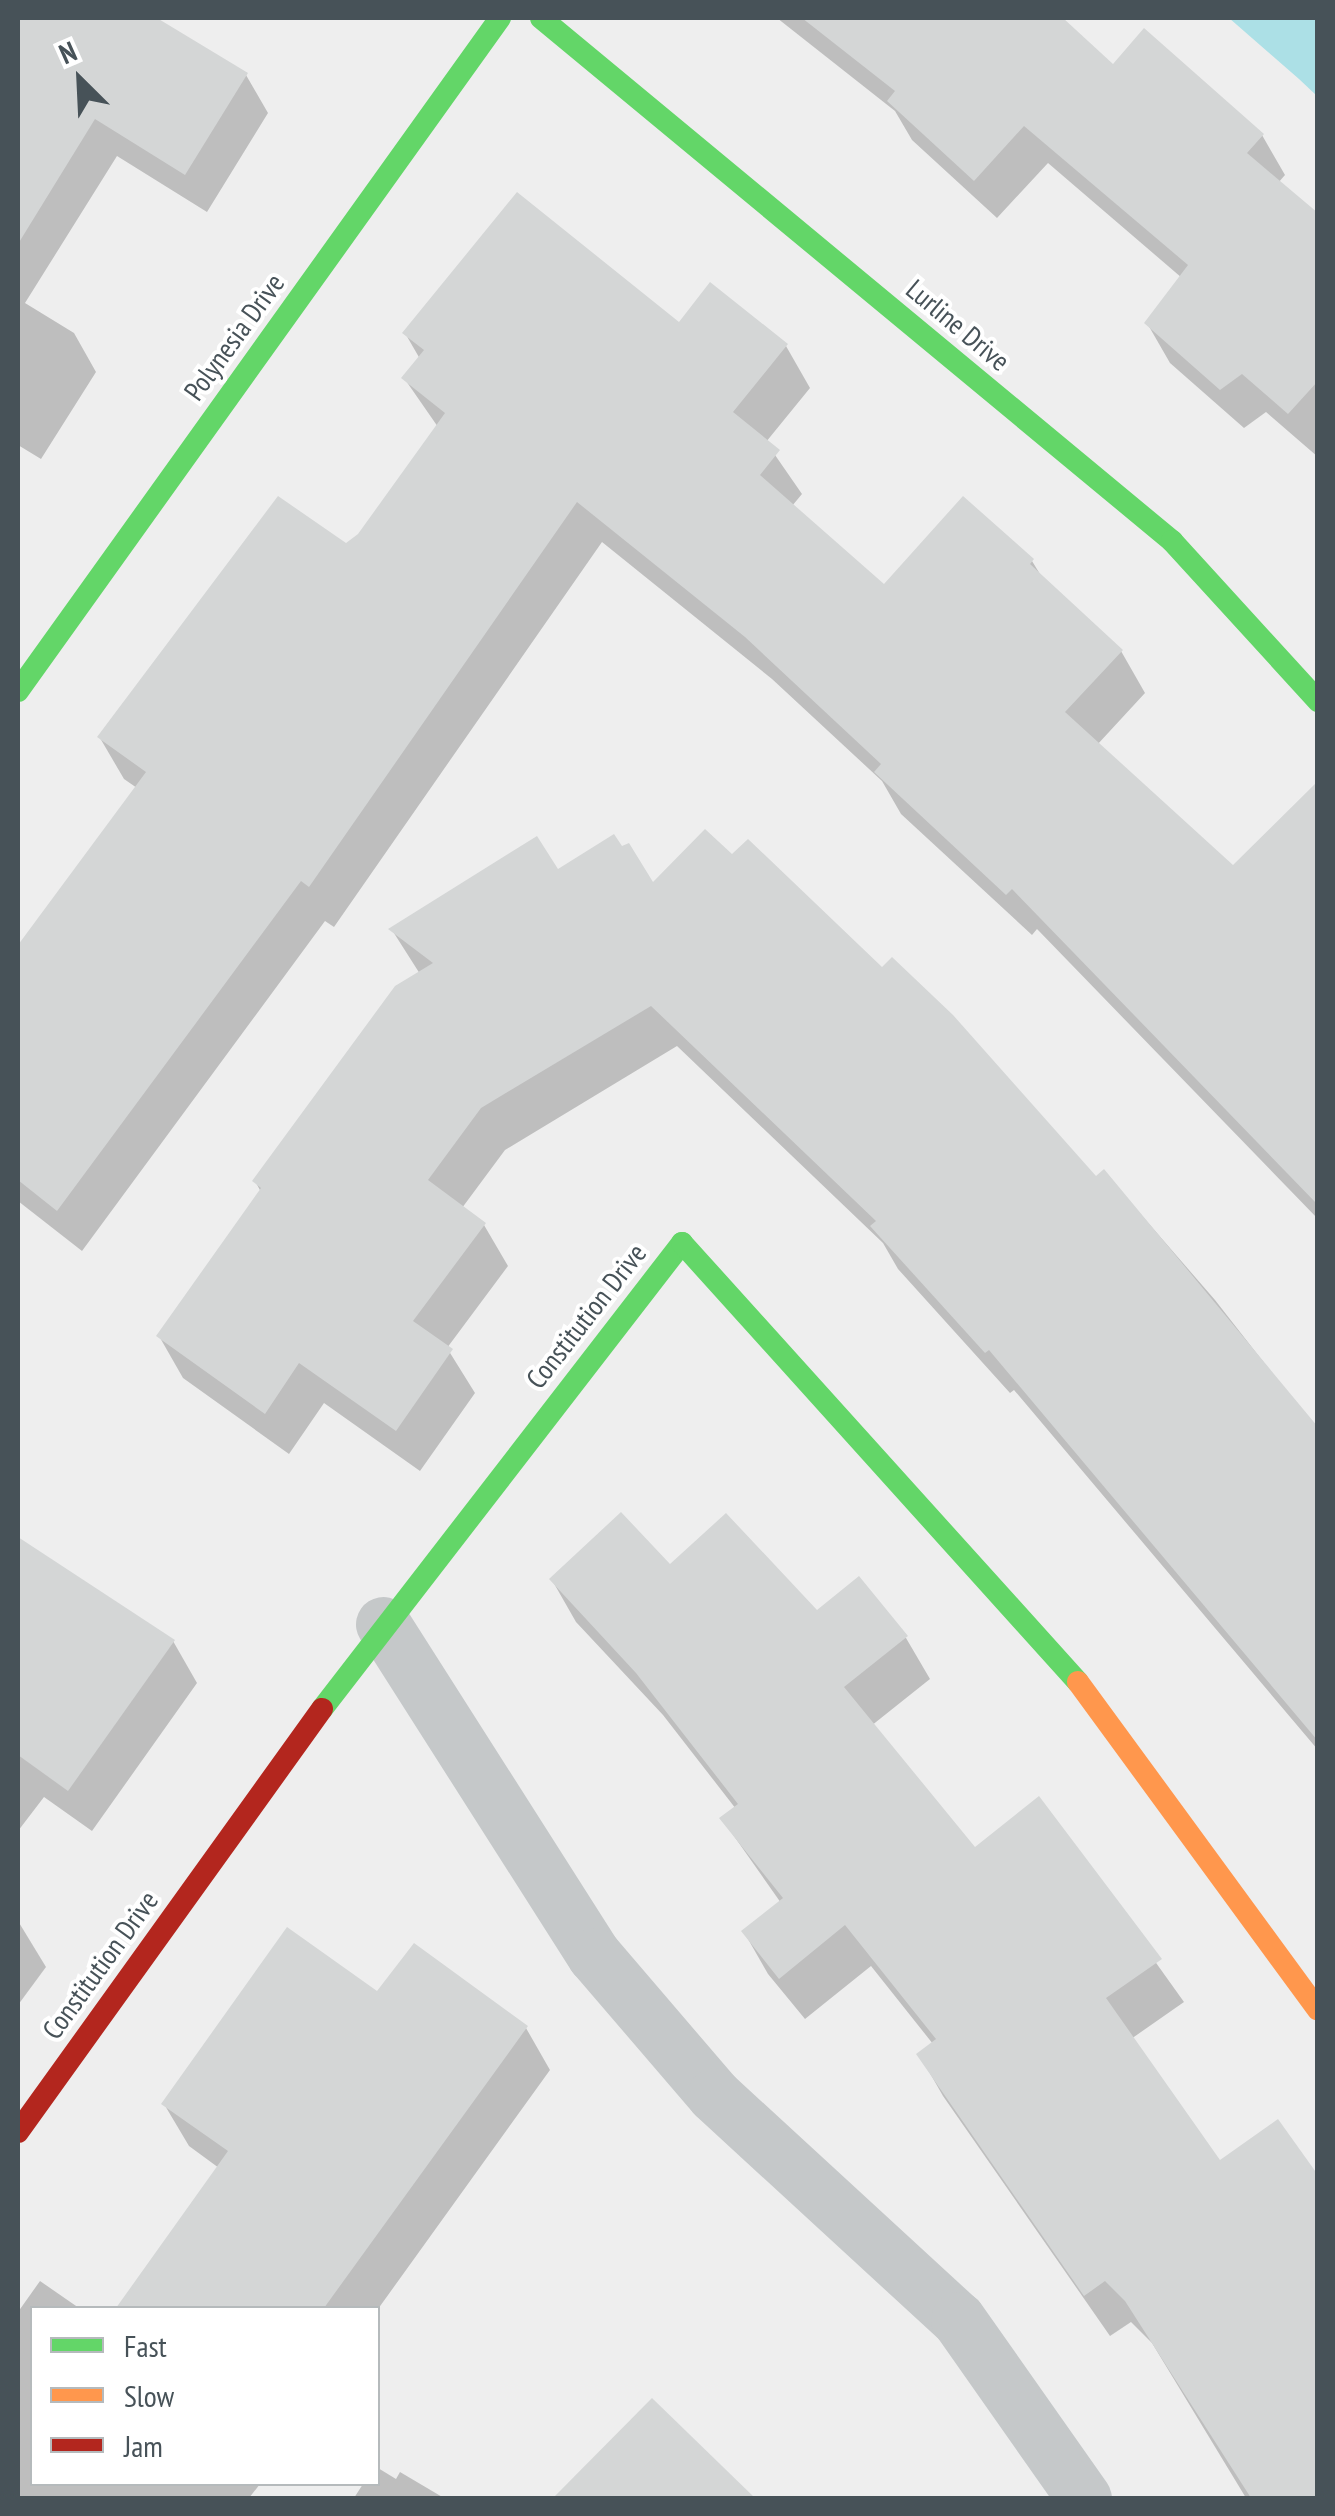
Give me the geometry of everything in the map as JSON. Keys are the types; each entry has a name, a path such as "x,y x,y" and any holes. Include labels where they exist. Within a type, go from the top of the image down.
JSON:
{"street":[{"name":"Polynesia Drive","path":"23,672 500,18"},
{"name":"Lurline Drive","path":"541,18 1172,541 1318,700"},
{"name":"Constitution Drive","path":"18,2132 383,1624 682,1243 1094,1698 1318,2010"},
{"path":"383,1624 594,1955 714,2094 958,2318 1084,2498"}],"water":[{"path":"1229,18 1317,18 1317,96 1299,79"}],"building":[{"path":"18,18 157,18 248,73 185,175 95,119 18,244"},
{"path":"802,18 1063,18 1113,64 1144,28 1264,134 1247,153 1318,213 1318,381 1288,414 1242,374 1220,390 1144,323 1188,265 1024,126 974,181 887,101 895,91"},
{"path":"517,192 679,322 710,282 788,344 733,412 780,450 760,475 884,584 963,496 1034,559 1030,564 1123,650 1065,712 1233,865 1318,781 1318,1205 1012,889 1006,895 874,772 881,764 745,637 577,502 309,887 301,881 57,1211 18,1180 18,945 146,772 97,737 278,496 346,543 358,534 445,413 401,378 424,350 402,333"},
{"path":"705,829 732,854 748,839 882,967 892,957 953,1015 1096,1176 1104,1169 1318,1427 1318,1741 989,1350 985,1353 870,1226 876,1221 651,1006 481,1108 428,1180 486,1223 413,1321 453,1349 396,1431 299,1363 265,1414 156,1336 261,1188 252,1181 395,986 433,963 388,929 537,836 558,869 614,834 622,846 629,843 653,882"},
{"path":"621,1512 670,1564 726,1513 817,1610 859,1576 908,1636 844,1687 975,1847 1039,1796 1162,1959 1106,1998 1220,2160 1278,2119 1318,2175 1318,2498 1251,2498 1125,2301 1105,2281 1084,2296 916,2054 936,2039 845,1925 779,1979 741,1931 783,1898 719,1818 738,1804 636,1673 549,1579"},
{"path":"18,1537 175,1640 68,1791 18,1755"},
{"path":"287,1927 377,1991 414,1943 528,2026 325,2306 117,2306 228,2151 161,2104"},
{"path":"652,2398 755,2498 553,2498"}],"traffic: fast":[{"path":"18,691 500,18"},
{"path":"541,18 1172,541 1318,701"},
{"path":"322,1709 682,1243 1078,1682"}],"traffic: slow":[{"path":"1078,1682 1318,2010"}],"traffic: jam":[{"path":"18,2132 322,1709"}]}
